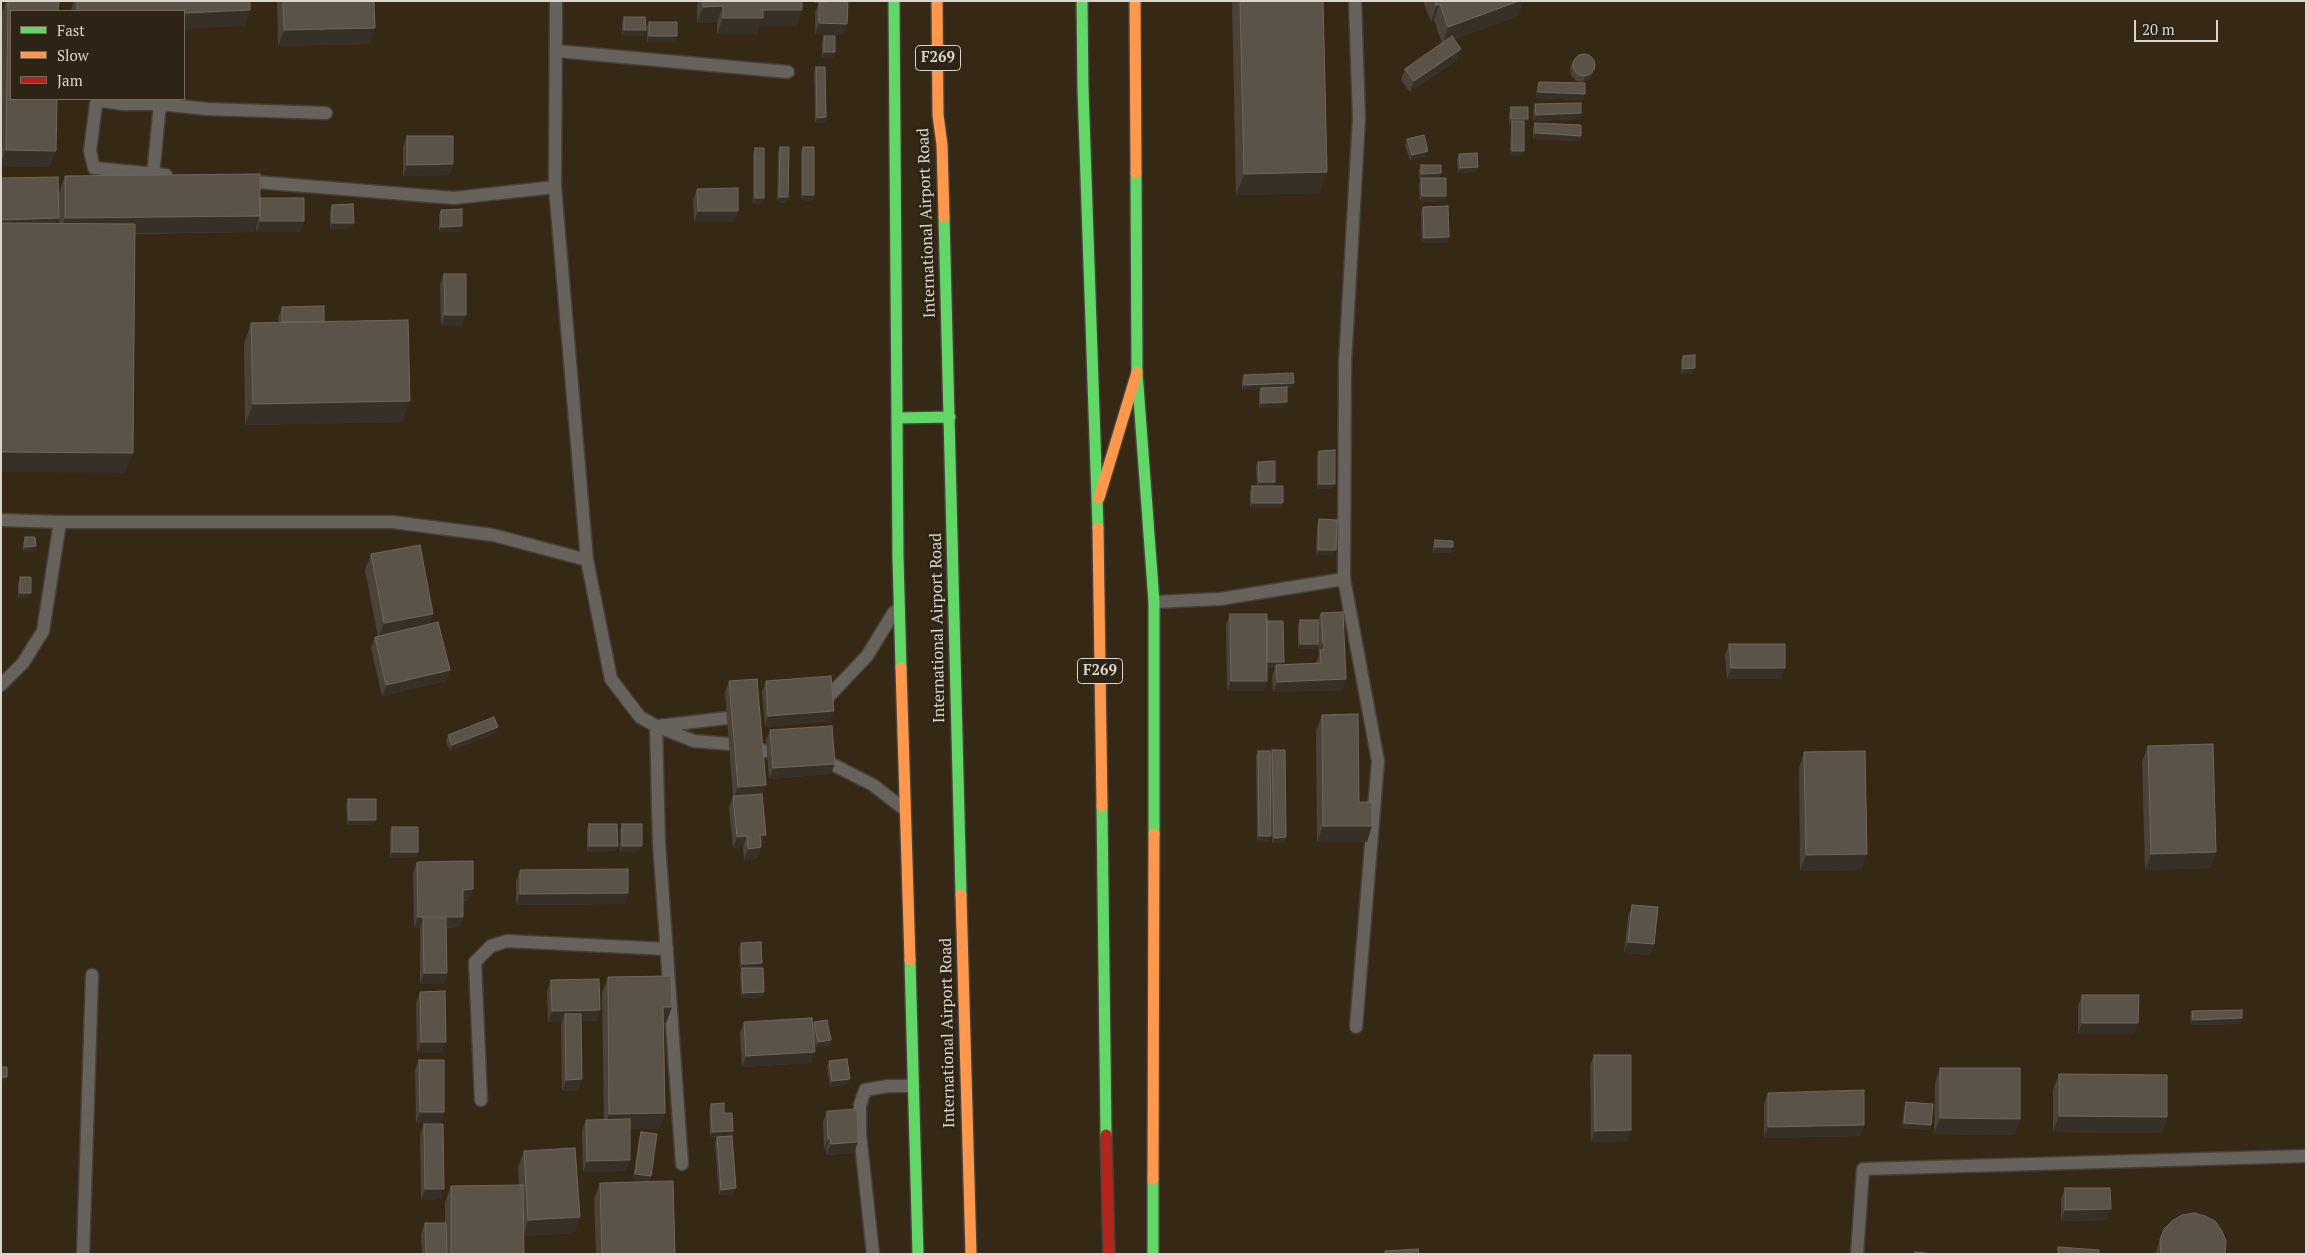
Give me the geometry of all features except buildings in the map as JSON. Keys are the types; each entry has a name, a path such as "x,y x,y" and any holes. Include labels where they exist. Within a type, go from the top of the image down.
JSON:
{"main road":[{"name":"International Airport Road","path":"894,1 900,604 918,1254"},
{"name":"International Airport Road","path":"937,1 938,115 942,145 950,417 966,1117 971,1254"},
{"name":"F269","path":"1082,1 1083,89 1098,502 1105,1104 1109,1254"},
{"path":"1135,1 1138,372 1154,602 1153,1254"},
{"path":"1098,502 1138,372"},
{"path":"898,418 950,417"}],"lane":[{"path":"556,1 555,187 587,560 611,680 640,717 656,726 694,741 730,744"},
{"path":"1355,1 1359,118 1345,363 1344,579 1378,761 1356,1027"},
{"path":"557,51 788,72"},
{"path":"180,176 153,175 94,168 90,151 96,104 103,101 207,109 326,114"},
{"path":"153,175 160,104"},
{"path":"229,180 454,198 555,187"},
{"path":"1,520 60,522 392,522 492,535 587,560"},
{"path":"1,685 23,663 43,631 60,522"},
{"path":"1154,602 1220,599 1344,579"},
{"path":"828,697 867,656 900,604"},
{"path":"656,726 727,718"},
{"path":"656,726 659,843 682,1164"},
{"path":"830,763 873,785 906,810"},
{"path":"482,1100 475,962 491,946 507,941 667,949"},
{"path":"84,1254 92,975"},
{"path":"872,1254 860,1134 860,1104 866,1090 888,1086 913,1086"},
{"path":"1857,1254 1863,1169 2306,1156"}],"shaded area":[{"path":"1,1 2306,1 2306,1254 1,1254"}],"traffic: fast":[{"path":"894,1 898,558 901,668"},
{"path":"1082,1 1083,89 1098,528"},
{"path":"1136,173 1137,372 1154,602 1154,834"},
{"path":"944,217 961,895"},
{"path":"898,418 950,417"},
{"path":"1102,806 1106,1135"},
{"path":"910,960 918,1254"},
{"path":"1153,1179 1153,1254"}],"traffic: slow":[{"path":"937,1 938,115 942,145 944,217"},
{"path":"1135,1 1136,173"},
{"path":"1099,498 1137,372"},
{"path":"1098,528 1102,806"},
{"path":"901,668 910,960"},
{"path":"1153,1179 1154,834"},
{"path":"961,895 971,1254"}],"traffic: jam":[{"path":"1106,1135 1109,1254"}]}
